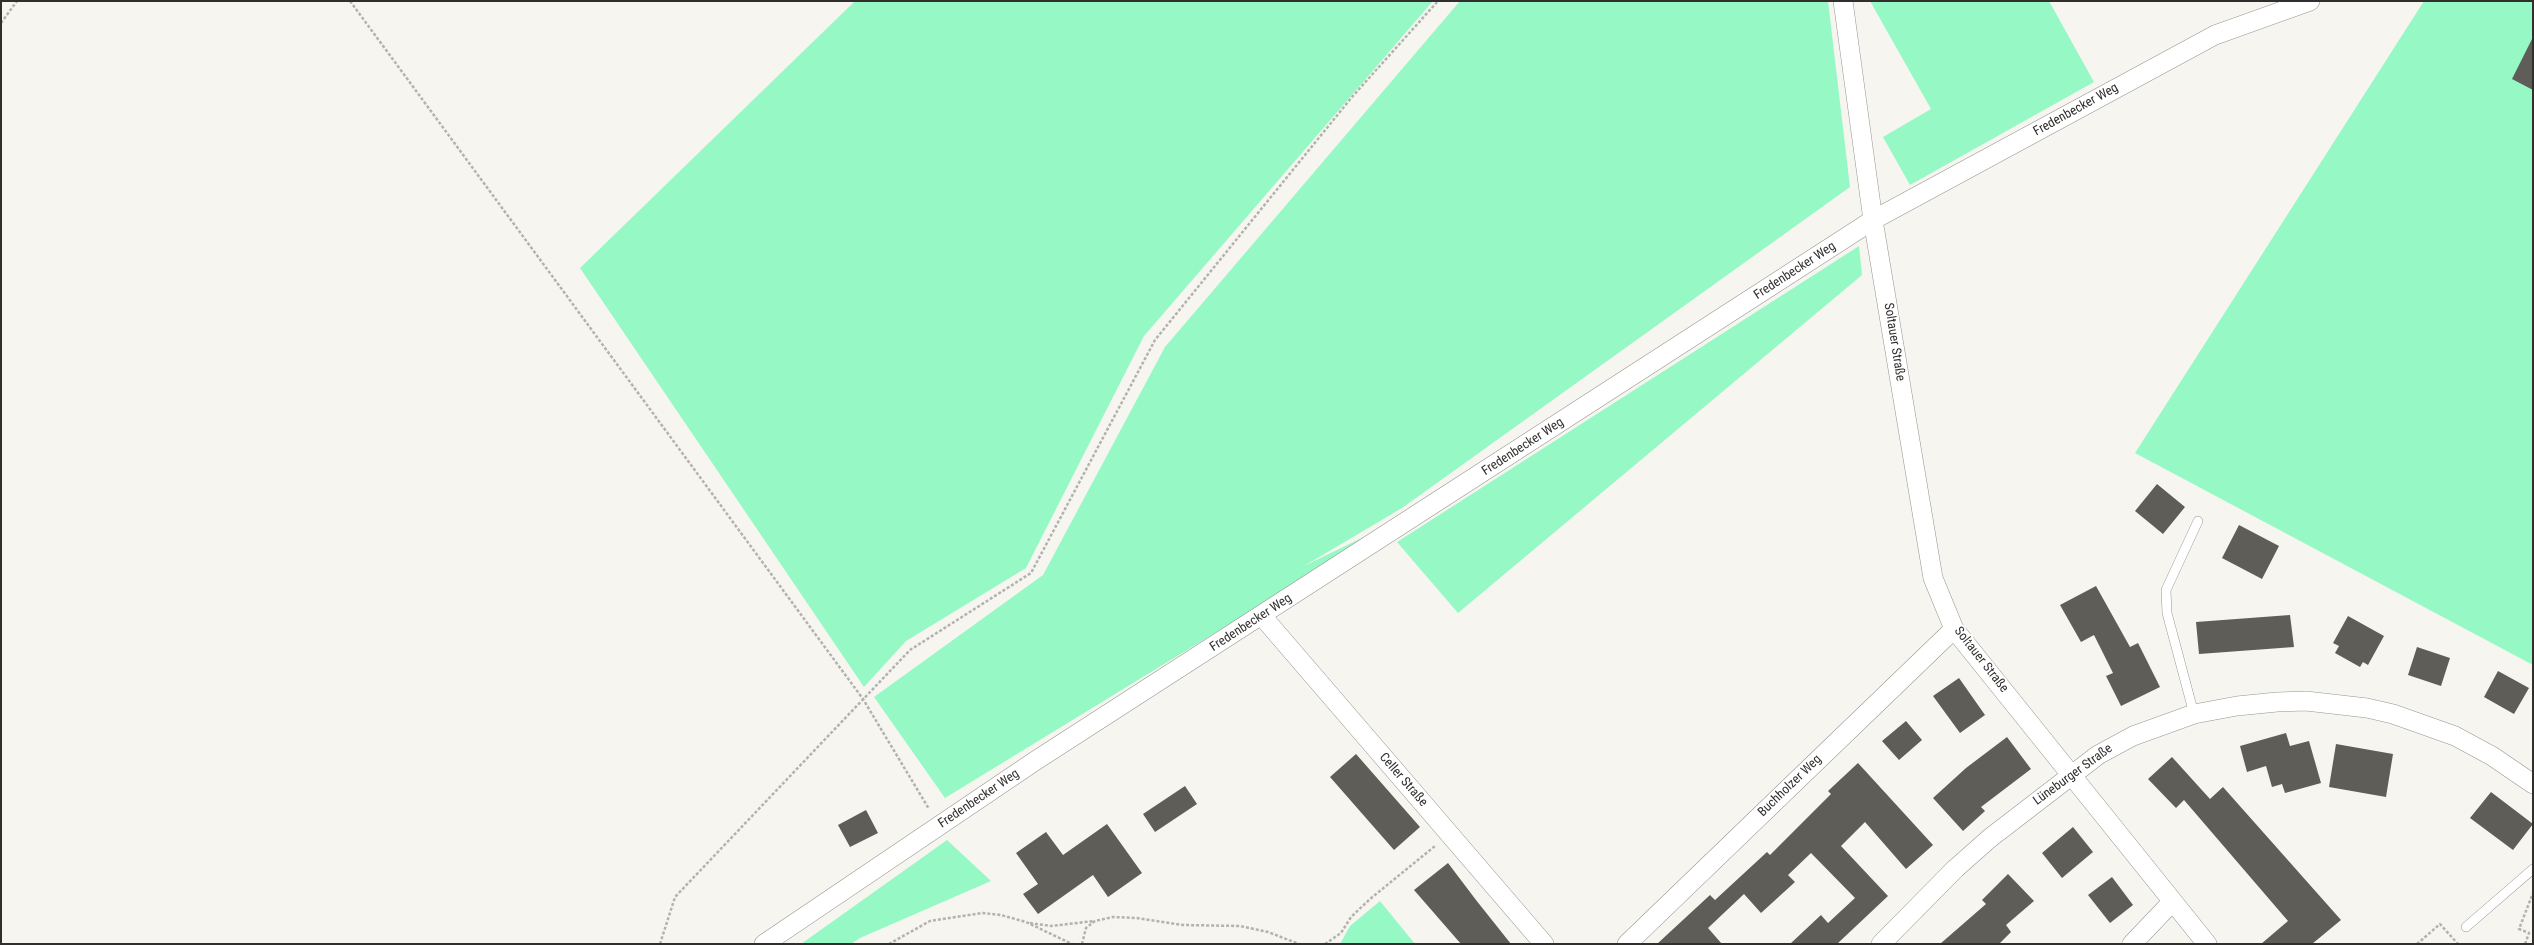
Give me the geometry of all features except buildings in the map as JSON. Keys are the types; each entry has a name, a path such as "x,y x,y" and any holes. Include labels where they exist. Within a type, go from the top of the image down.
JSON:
{"street":[{"name":"Soltauer Straße","path":"1843,1 1874,220 1933,578 1954,628 2073,774 2172,902 2207,944"},
{"name":"Fredenbecker Weg","path":"764,944 939,825 1874,220 2215,35 2310,1"},
{"name":"Celler Straße","path":"1262,616 1544,944"},
{"name":"Buchholzer Weg","path":"1627,944 1954,628"},
{"name":"Lüneburger Straße","path":"1881,944 1967,859 2023,811 2073,774 2114,745 2163,724 2194,714 2237,706 2277,702 2306,701 2367,708 2393,714 2455,736 2492,756 2533,784"},
{"path":"2132,944 2172,902"}],"lane":[{"path":"2194,714 2167,613 2166,590 2198,521"},
{"path":"2466,927 2533,869"}],"path":[{"path":"1,23 17,1"},
{"path":"350,1 863,699 939,825"},
{"path":"660,944 675,897 910,650 1031,573 1155,340 1352,97 1438,1"},
{"path":"1325,944 1341,933 1351,918 1370,899 1450,835"},
{"path":"2525,944 2529,933 2519,929 2533,893"},
{"path":"889,944 930,921 954,916 982,913 1001,914 1026,922 1072,944"},
{"path":"1026,922 1051,926 1113,918 1137,918 1183,925 1240,926 1268,932 1299,944"},
{"path":"1082,944 1086,928 1095,921"},
{"path":"2417,944 2440,924 2458,944"}],"green space":[{"path":"855,1 1433,1 1144,336 1026,568 906,641 864,687 580,268"},
{"path":"1460,1 1828,1 1850,187 1402,508 1304,566 1403,518 945,798 874,697 1043,575 1165,347"},
{"path":"1870,1 2049,1 2094,82 1910,185 1883,137 1931,109"},
{"path":"2424,1 2533,1 2533,665 2135,453"},
{"path":"1859,246 1862,275 1458,613 1397,542"},
{"path":"947,840 991,881 860,938 851,944 801,944"},
{"path":"1380,901 1415,944 1340,944 1350,926"}]}
